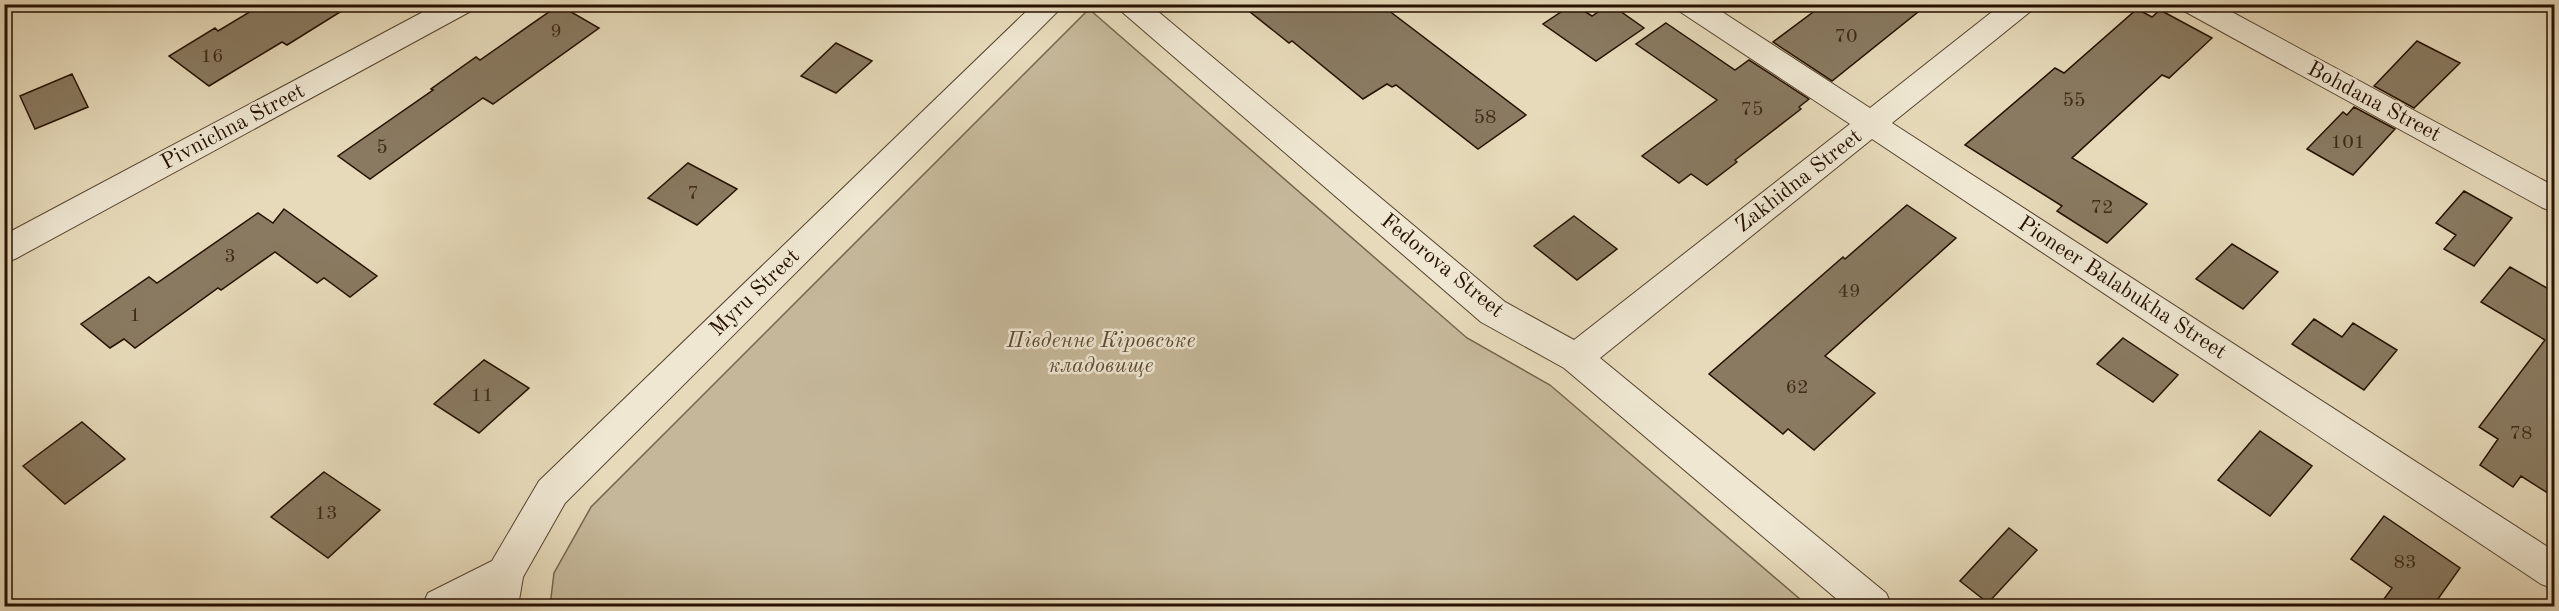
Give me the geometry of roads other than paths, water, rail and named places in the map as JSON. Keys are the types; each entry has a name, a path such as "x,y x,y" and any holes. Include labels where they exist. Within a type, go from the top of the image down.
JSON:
{"street":[{"name":"Pivnichna Street","path":"4,250 461,4"},
{"name":"Myru Street","path":"502,590 552,492 1050,4"},
{"name":"Fedorova Street","path":"1131,4 1493,312 1576,358 1873,606"},
{"name":"Pioneer Balabukha Street","path":"1689,4 2554,572"},
{"name":"Zakhidna Street","path":"1576,358 2021,4"},
{"name":"Bohdana Street","path":"2194,4 2554,200"},
{"path":"441,606 502,590"}],"park label":[{"name":"Південне Кіровське кладовище","path":"1101,354"}]}
